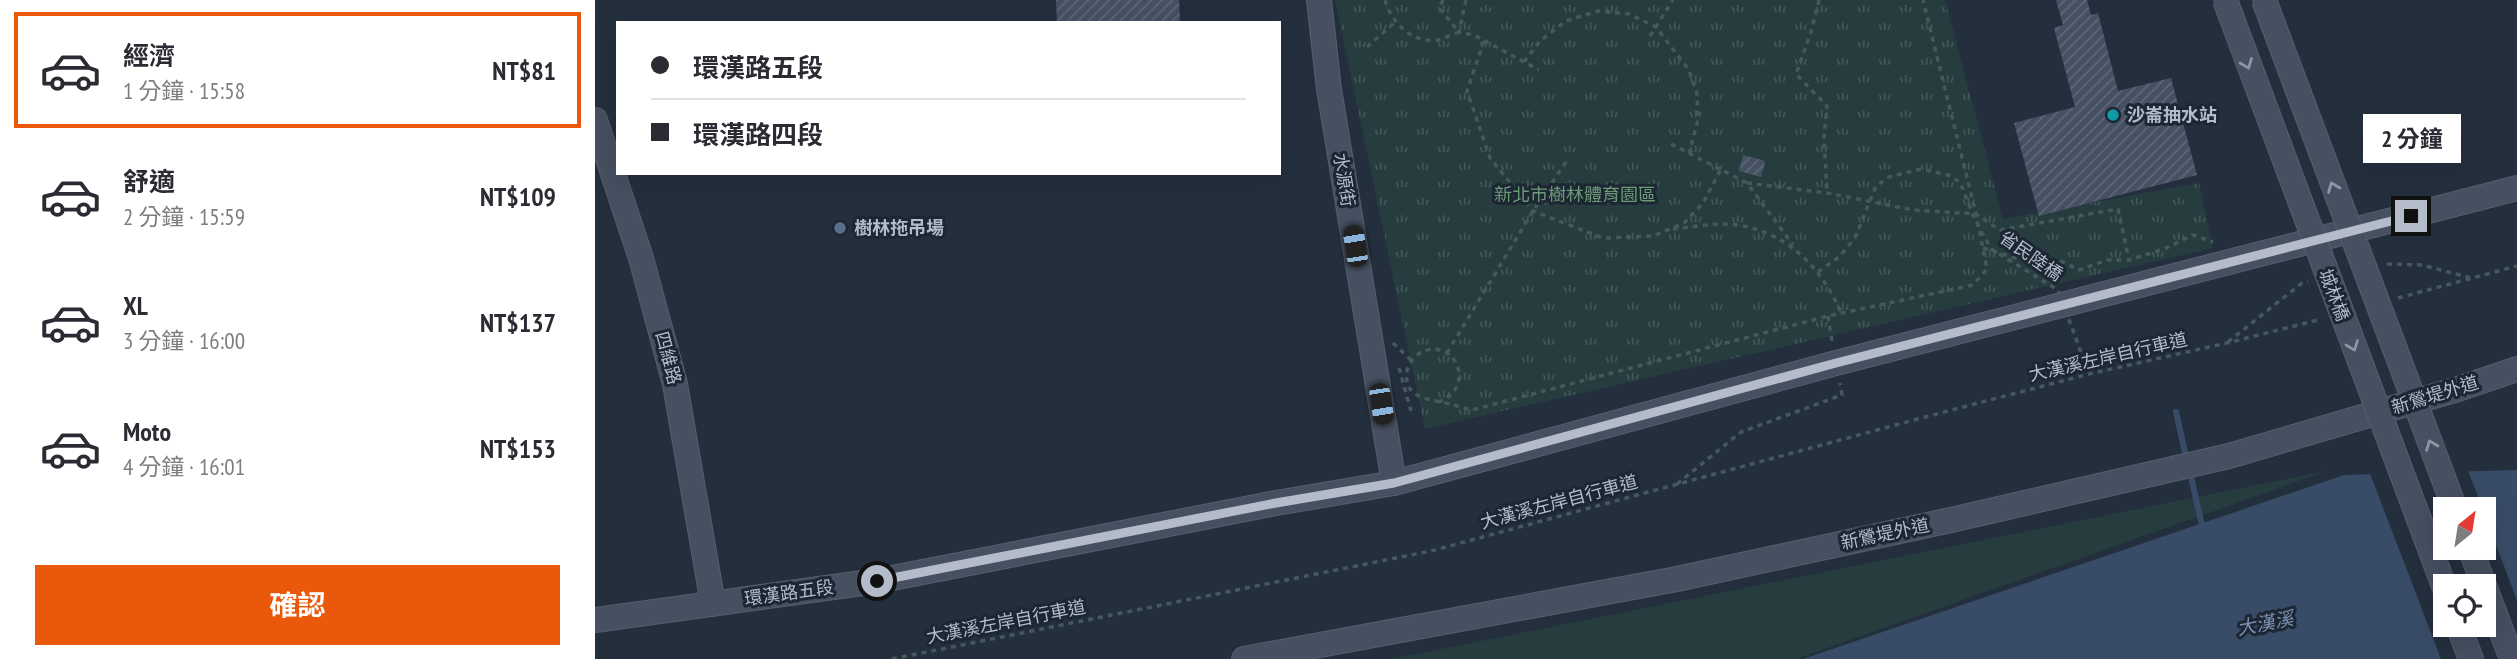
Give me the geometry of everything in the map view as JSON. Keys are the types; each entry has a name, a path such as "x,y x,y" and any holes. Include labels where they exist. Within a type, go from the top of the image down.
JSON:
{"street":[{"name":"水源街","path":"1319,0 1331,103 1394,483"},
{"name":"城林橋","path":"2225,0 2439,574"},
{"path":"2264,0 2450,497"},
{"name":"四維路","path":"595,120 641,258 675,384 713,604"},
{"name":"環漢路五段","path":"595,621 877,581 1394,483 1836,363 2517,188"},
{"name":"新鶯堤外道","path":"1244,659 1677,579 1951,520 2229,456 2445,393 2517,369"},
{"path":"2475,560 2512,659"},
{"path":"2463,637 2471,659"}],"path":[{"path":"1385,0 1394,23 1420,40 1438,40 1458,32"},
{"path":"1443,0 1439,8 1458,32 1484,41 1539,70"},
{"path":"1458,32 1466,0"},
{"path":"1650,36 1673,0"},
{"path":"1819,0 1796,74 1828,106 1824,137 1827,192"},
{"path":"1438,402 1454,393 1459,377 1455,361 1447,354 1425,351 1412,360 1408,369 1409,386 1421,399 1472,410 1828,316 1973,285 1987,269 1923,0"},
{"path":"1524,62 1540,41 1566,21 1598,11 1629,14 1656,27 1689,70 1697,94 1698,120 1689,153"},
{"path":"1367,47 1394,23"},
{"path":"1484,41 1467,92 1490,158 1534,211 1603,238 1653,236 1684,223 1703,203 1721,169"},
{"path":"1671,144 1747,183 1827,192 1913,210 1976,214 2000,230 2119,209 2129,260"},
{"path":"1447,354 1566,162"},
{"name":"省民陸橋","path":"1818,272 1839,257 1855,238 1876,186 1889,177 1920,169 1948,175 1960,182 1974,218 1991,249 2059,290 2089,374"},
{"path":"1747,183 1795,248 1832,290 1841,313"},
{"path":"1667,230 1737,225 1772,236 1795,248"},
{"path":"1983,248 2032,263 2059,260 2079,270 2107,260 2129,260 2164,250 2193,235 2220,245 2233,261"},
{"path":"2398,298 2517,266"},
{"path":"1676,485 1741,432 1842,395 1828,316"},
{"name":"大漢溪左岸自行車道","path":"892,659 1431,551 2089,374 2319,320"},
{"path":"1392,342 1412,360"}],"green space":[{"name":"新北市樹林體育園區","path":"1335,0 1945,0 2003,219 2199,183 2213,248 1425,429"},
{"path":"2327,471 1796,659 1391,659"}],"water":[{"name":"大漢溪","path":"2517,470 2517,659 1803,659 2344,475"}],"pier":[{"path":"2467,468 2478,497 2433,497 2433,560 2496,560 2496,545 2517,600 2517,659 2441,659 2369,471"}],"building":[{"path":"1056,0 1179,0 1180,21 1057,21"},
{"name":"沙崙抽水站","path":"2056,0 2087,0 2091,15 2098,13 2118,91 2171,78 2197,175 2039,216 2014,123 2075,107 2054,28 2063,25"},
{"path":"1743,155 1765,161 1761,177 1739,171"}],"waterway":[{"path":"2176,412 2187,461"},
{"path":"2190,472 2203,530"}],"place":[{"name":"沙崙抽水站","path":"2113,115"},
{"name":"樹林拖吊場","path":"840,228"}],"route":[{"path":"877,581 1276,503 1394,483 1836,363 2411,216"}]}
